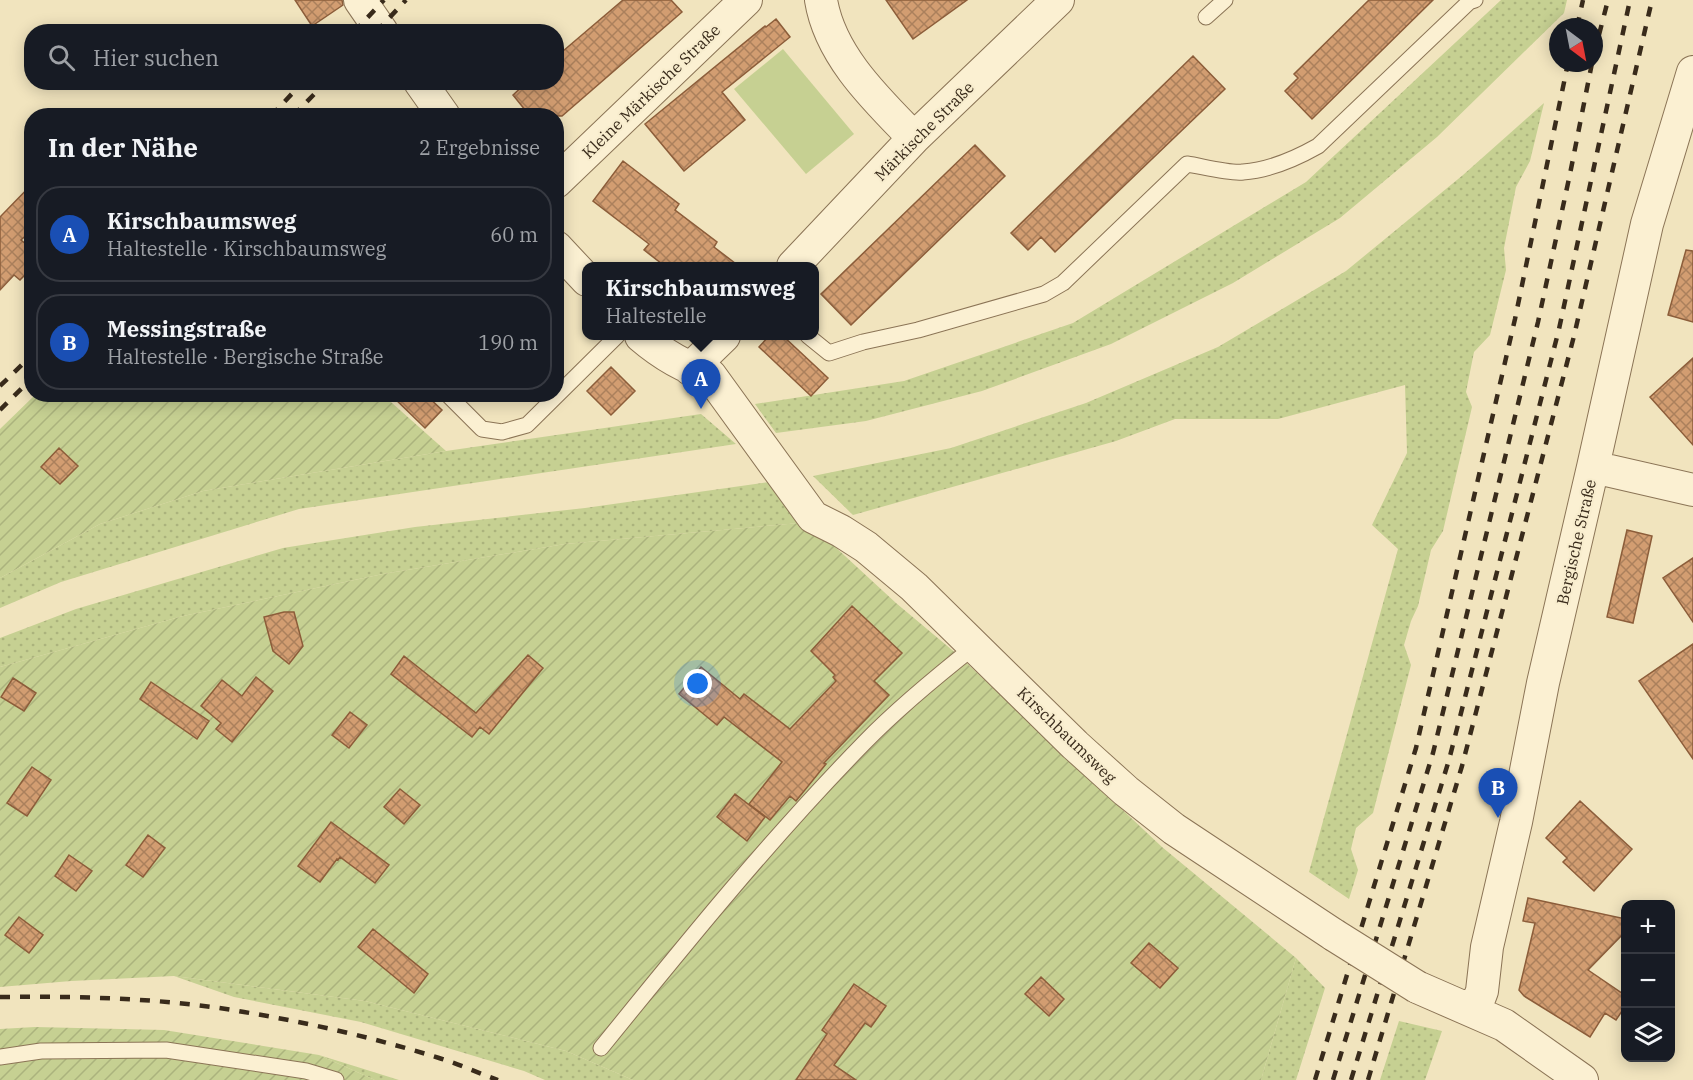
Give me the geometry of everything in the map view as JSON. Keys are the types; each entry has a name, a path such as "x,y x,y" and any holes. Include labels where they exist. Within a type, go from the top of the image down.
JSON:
{"street":[{"path":"360,0 376,24"},
{"name":"Kleine Märkische Straße","path":"564,174 746,0"},
{"path":"821,0 831,33 846,59 875,98 914,138"},
{"name":"Märkische Straße","path":"798,262 914,138 1058,0"},
{"name":"Bergische Straße","path":"1465,1007 1479,999 1482,991 1487,947 1516,822 1543,683 1647,224 1693,72"},
{"path":"426,90 438,108"},
{"path":"564,256 582,275"},
{"name":"Kirschbaumsweg","path":"646,340 657,350 690,369 710,375 813,517 866,547 914,587 1075,745 1134,798 1174,829 1334,935 1417,987 1504,1025 1582,1080"},
{"path":"690,369 720,340"},
{"path":"1593,467 1693,490"}],"lane":[{"path":"1206,17 1225,0"},
{"path":"813,340 829,353 1044,294 1063,283 1187,164 1241,173 1279,165 1318,146 1469,2 1475,0"},
{"path":"564,389 613,340"},
{"path":"455,402 482,429 502,432 528,425 551,402"},
{"path":"601,1048 707,917 866,740 975,646"},
{"path":"0,1057 41,1051 166,1050 306,1071 336,1080"}],"green space":[{"path":"1501,0 1567,0 1564,13 1559,18 1549,18 1549,28 1437,137 1340,218 1233,283 1111,344 982,391 866,421 776,433 755,404 904,381 1073,323 1306,182"},
{"path":"783,49 854,134 806,174 734,89"},
{"path":"1544,103 1530,161 1516,187 1504,248 1506,270 1490,335 1474,352 1466,392 1472,407 1443,531 1431,550 1418,606 1404,645 1411,665 1373,813 1356,828 1351,849 1358,870 1349,899 1309,872 1398,549 1372,525 1407,453 1405,385 1278,419 1175,419 1116,441 853,515 813,476 951,448 1086,403 1218,347 1346,271 1463,175"},
{"path":"28,402 391,402 446,451 203,491 100,524 0,578 0,429"},
{"path":"701,414 736,444 299,509 61,582 0,608 0,578 100,524 203,491 446,451"},
{"path":"769,482 799,523 565,544 383,574 183,616 0,667 0,638 76,609 283,548 415,527 585,508"},
{"path":"799,523 832,544 896,603 958,655 1162,847 1296,958 1261,1080 633,1080 566,1051 365,1001 174,976 0,987 0,667 183,616 383,574 565,544"},
{"path":"1296,958 1325,988 1296,1080 1261,1080"},
{"path":"174,976 365,1001 566,1051 633,1080 545,1080 524,1071 361,1022 234,997"},
{"path":"1399,1021 1442,1031 1425,1080 1380,1080"},
{"path":"35,1027 164,1030 319,1055 375,1080 0,1080 0,1029"},
{"path":"319,1055 399,1080 375,1080"}],"building":[{"path":"295,0 342,0 343,5 315,24 311,24"},
{"path":"623,0 671,0 682,12 564,114 564,108 524,108 513,95 518,90 564,90 564,50"},
{"path":"886,0 967,0 913,39"},
{"path":"1369,0 1433,0 1312,119 1285,91 1298,78 1294,74"},
{"path":"776,19 790,37 722,92 745,120 684,171 645,124"},
{"path":"1193,56 1225,89 1055,252 1041,237 1028,250 1011,233"},
{"path":"975,145 1005,176 851,325 821,294"},
{"path":"623,161 679,204 675,210 717,242 714,247 734,262 660,262 644,250 649,244 593,201"},
{"path":"24,192 24,237 21,240 24,242 24,276 20,280 14,275 0,290 0,217"},
{"path":"1686,250 1693,251 1693,322 1668,315"},
{"path":"765,340 787,340 828,378 811,396 759,347"},
{"path":"1693,358 1693,445 1650,397"},
{"path":"611,367 635,391 611,415 587,391"},
{"path":"398,402 434,402 442,410 425,428"},
{"path":"59,448 78,466 60,484 41,467"},
{"path":"1627,530 1652,536 1633,623 1607,617"},
{"path":"1693,558 1693,622 1663,578"},
{"path":"852,606 902,653 874,681 889,695 824,763 826,764 796,801 790,796 770,820 749,804 782,762 724,717 717,725 679,694 701,667 740,699 744,694 790,729 836,681 833,677 835,675 811,651"},
{"path":"294,612 303,646 289,664 273,651 264,617"},
{"path":"1693,644 1693,759 1639,681"},
{"path":"528,655 543,668 489,734 480,727 472,737 391,674 404,656 476,713"},
{"path":"256,677 273,691 232,742 216,729 221,723 201,706 222,680 242,696"},
{"path":"13,678 36,693 24,711 1,697"},
{"path":"151,682 209,721 197,739 140,699"},
{"path":"350,712 367,725 349,748 332,735"},
{"path":"32,767 51,780 27,816 7,803"},
{"path":"400,789 420,805 404,824 384,807"},
{"path":"735,794 765,817 747,841 717,817"},
{"path":"1580,801 1632,849 1594,891 1563,862 1567,858 1546,838"},
{"path":"331,822 389,865 375,883 340,857 320,882 298,866"},
{"path":"148,835 165,848 143,877 126,865"},
{"path":"69,855 92,871 76,891 55,876"},
{"path":"1528,898 1621,918 1621,936 1588,970 1621,993 1621,1012 1616,1020 1605,1013 1590,1037 1524,996 1519,990 1535,923 1523,921"},
{"path":"19,917 43,935 29,953 5,935"},
{"path":"373,929 428,974 414,993 358,947"},
{"path":"1149,943 1178,968 1160,988 1131,963"},
{"path":"1041,977 1064,999 1049,1016 1025,994"},
{"path":"854,984 886,1006 871,1027 865,1023 834,1065 856,1080 796,1080 827,1034 822,1030"}],"railway":[{"path":"362,24 384,0"},
{"path":"384,24 406,0"},
{"path":"1579,18 1583,0"},
{"path":"1603,19 1608,0"},
{"path":"1351,1080 1449,760 1559,329 1630,0"},
{"path":"1368,1080 1462,766 1574,336 1652,0"},
{"path":"1315,1080 1416,748 1515,319 1566,72"},
{"path":"1333,1080 1433,753 1538,322 1590,72"},
{"path":"279,108 295,90"},
{"path":"301,108 318,90"},
{"path":"0,386 24,363"},
{"path":"0,410 24,386"},
{"path":"0,997 123,999 214,1007 318,1026 391,1044 446,1060 498,1080"}],"place":[{"name":"Kirschbaumsweg","path":"701,409"},
{"name":"Messingstraße","path":"1498,818"}]}
